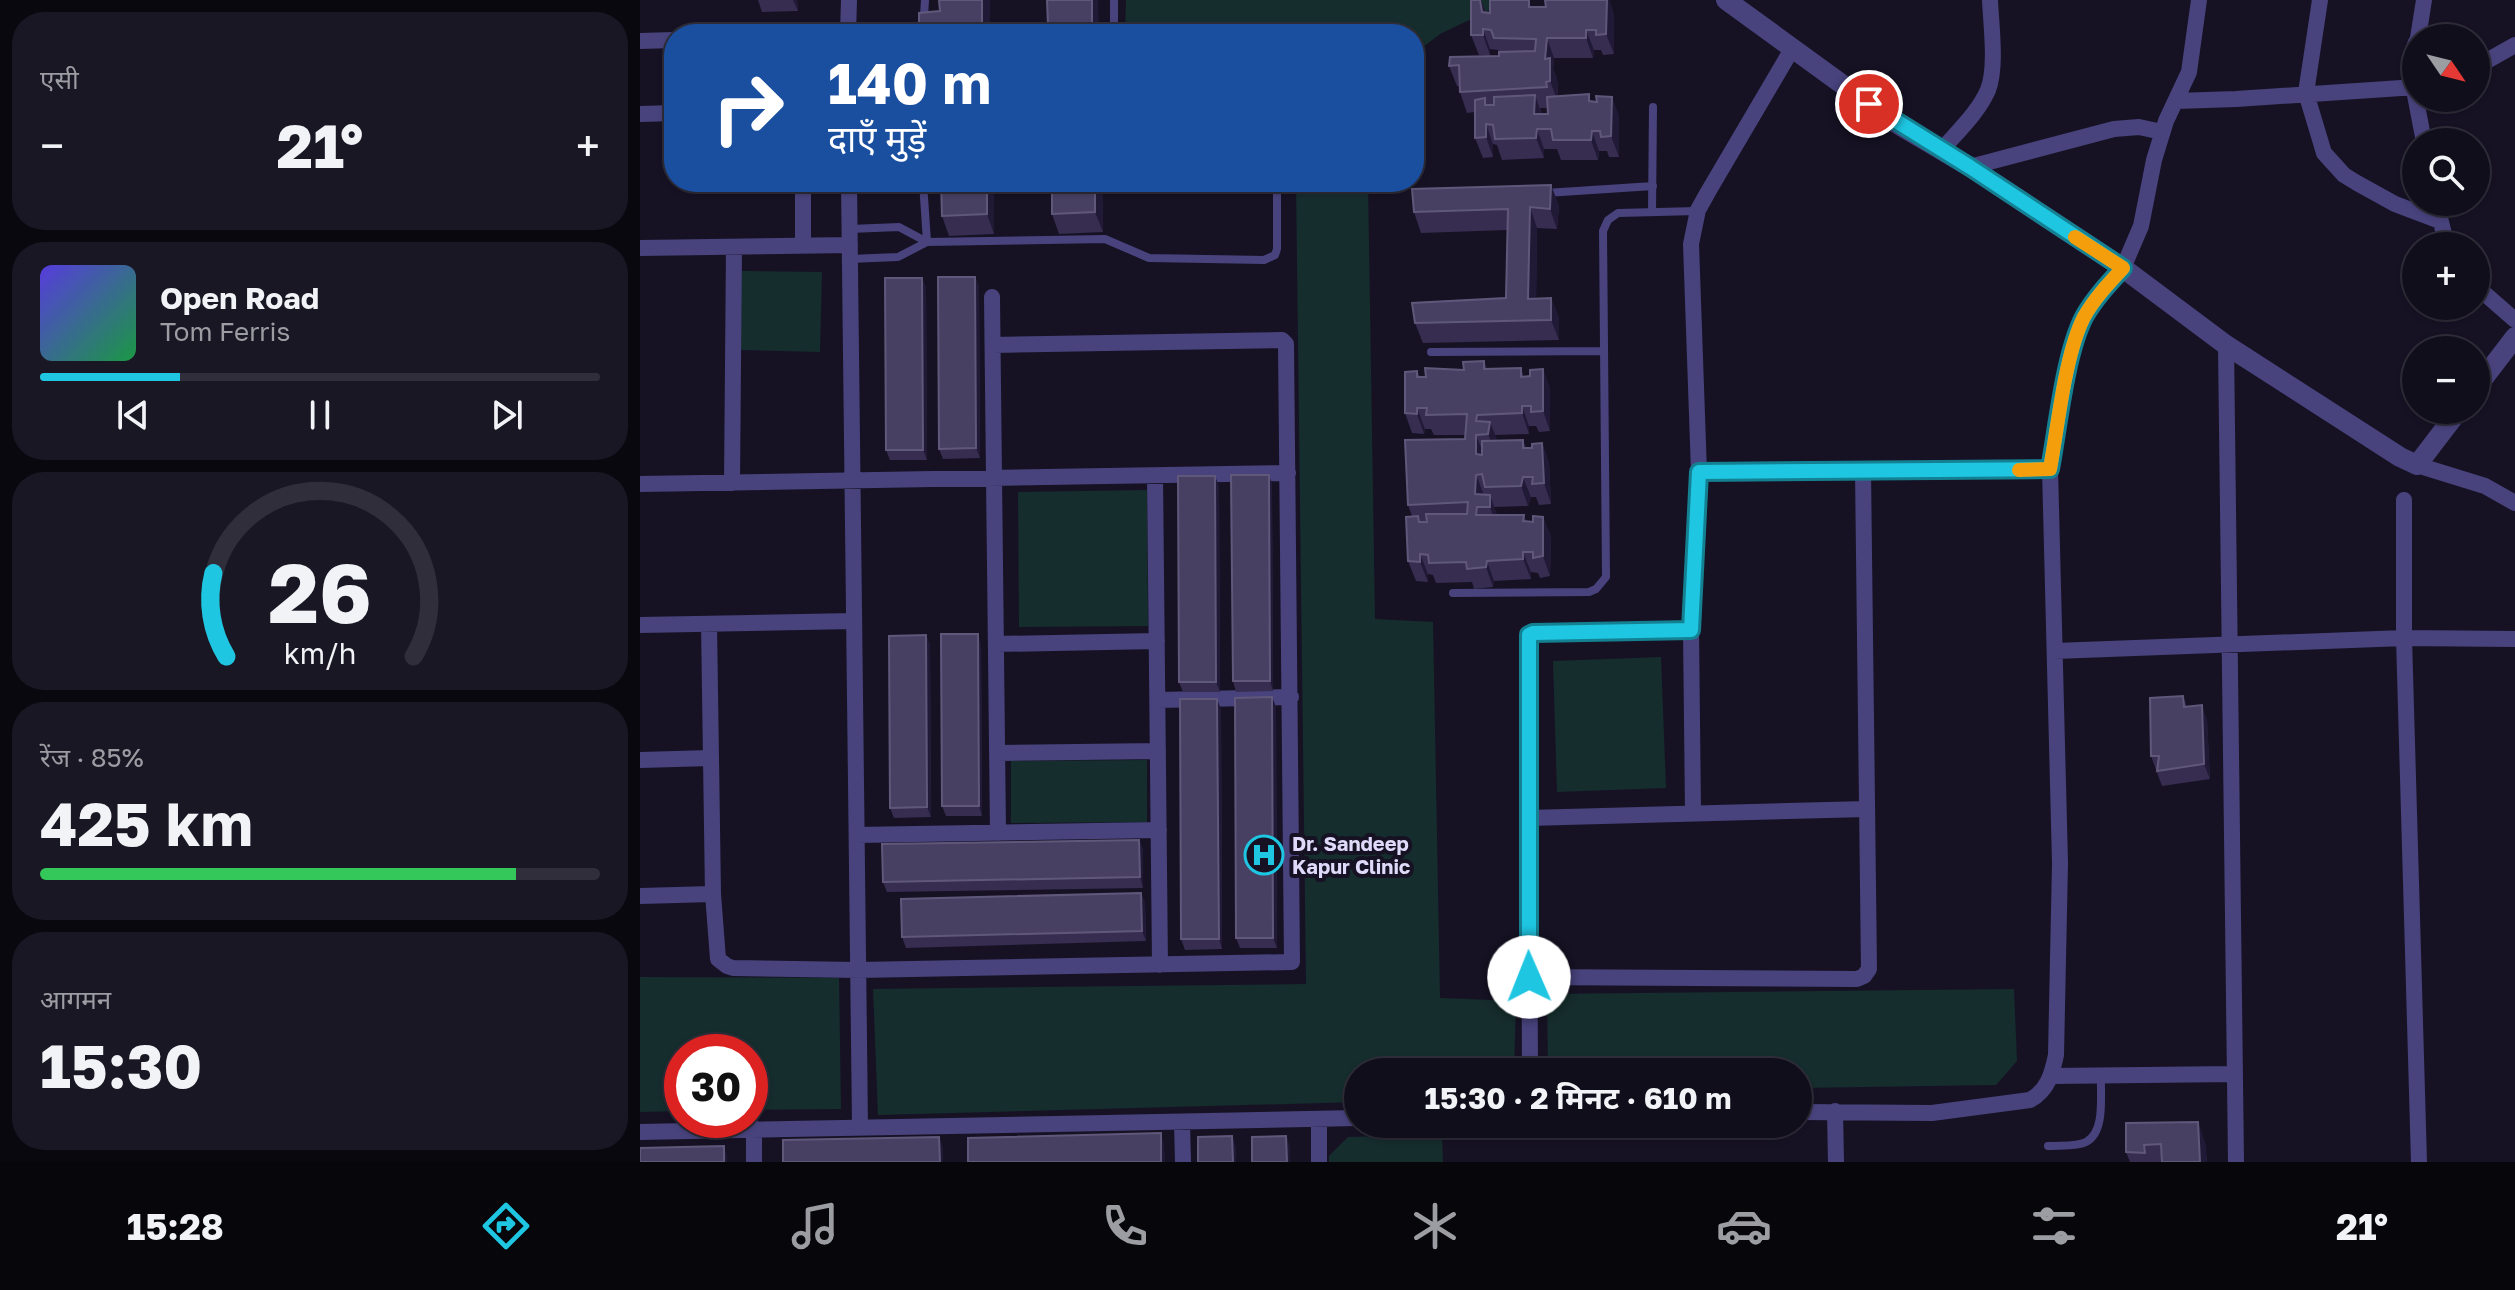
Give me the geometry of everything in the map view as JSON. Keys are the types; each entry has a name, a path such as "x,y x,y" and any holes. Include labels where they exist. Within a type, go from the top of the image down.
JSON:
{"street":[{"path":"848,24 849,0"},
{"path":"1726,0 1894,122 1970,167 2123,268 2226,345 2400,457 2485,486 2515,503"},
{"path":"1941,151 1972,115 1989,88 1992,74 1990,0"},
{"path":"1812,1112 1932,1113 2030,1100 2042,1093 2051,1076 2056,1055 2060,863 2050,469 2072,351 2084,318 2100,293 2123,268 2141,226 2162,132 2189,72 2199,0"},
{"path":"2320,0 2306,93 2324,153 2344,175 2395,204 2440,221"},
{"path":"2420,24 2424,0"},
{"path":"640,41 664,40"},
{"path":"2490,59 2515,45"},
{"path":"1693,812 1691,630 1699,472 1691,244 1698,210 1792,49"},
{"path":"2176,101 2402,88"},
{"path":"640,114 664,113"},
{"path":"1970,167 2114,129 2139,127 2162,132"},
{"path":"803,192 803,246"},
{"path":"849,192 860,1126"},
{"path":"2439,216 2443,232"},
{"path":"640,248 850,244"},
{"path":"732,483 734,247"},
{"path":"992,297 998,833"},
{"path":"2490,298 2515,320"},
{"path":"2490,370 2515,337"},
{"path":"709,624 713,894 718,959 727,966 858,970 1293,961 1284,341 993,345"},
{"path":"2226,345 2236,1162"},
{"path":"2417,465 2448,424"},
{"path":"1699,472 2050,469"},
{"path":"1529,977 1857,979 1869,969 1863,471"},
{"path":"640,484 1288,473"},
{"path":"1155,476 1160,965"},
{"path":"2404,500 2404,638 2419,1162"},
{"path":"640,625 854,621"},
{"path":"1530,1058 1529,635 1691,630"},
{"path":"2055,651 2404,638 2515,639"},
{"path":"996,644 1157,641"},
{"path":"1158,700 1291,697"},
{"path":"997,753 1158,751"},
{"path":"640,760 711,758"},
{"path":"1528,818 1867,809"},
{"path":"857,835 1159,830"},
{"path":"640,896 713,894"},
{"path":"2051,1076 2234,1074"},
{"path":"1835,1111 1836,1162"},
{"path":"768,1128 1344,1118"},
{"path":"1319,1119 1319,1162"},
{"path":"1182,1122 1183,1162"},
{"path":"640,1132 664,1131"},
{"path":"754,1138 754,1162"}],"lane":[{"path":"924,24 925,0"},
{"path":"1114,0 1114,24"},
{"path":"1652,212 1653,107"},
{"path":"1532,194 1653,186"},
{"path":"924,192 927,242"},
{"path":"850,244 898,257 927,242 1105,239 1149,258 1264,260 1275,255 1277,249 1277,192"},
{"path":"1453,593 1589,592 1606,577 1603,231 1612,215 1698,210"},
{"path":"850,244 899,227 927,242"},
{"path":"1431,352 1604,351"},
{"path":"2048,1146 2085,1143 2095,1135 2100,1119 2101,1075"}],"green space":[{"path":"1126,0 1511,0 1440,34 1424,46 1424,24 1125,24"},
{"path":"1296,192 1368,192 1375,619 1433,622 1440,998 1516,1001 1514,1058 1344,1058 1344,1102 878,1115 873,989 1306,984"},
{"path":"741,271 822,272 820,352 740,350"},
{"path":"1147,490 1148,626 1019,627 1018,492"},
{"path":"1661,657 1666,788 1557,792 1553,661"},
{"path":"1147,760 1147,822 1011,823 1011,761"},
{"path":"640,977 839,978 841,1109 768,1110 768,1034 664,1034 664,1111 640,1112"},
{"path":"2014,989 2017,1061 1996,1085 1812,1088 1812,1058 1548,1058 1547,994"},
{"path":"1347,1138 1442,1138 1443,1162 1329,1162 1329,1156"}],"building":[{"path":"939,0 982,0 982,24 919,24 919,13 940,11"},
{"path":"1047,0 1092,0 1092,24 1048,24"},
{"path":"1471,0 1480,0 1482,12 1490,13 1490,0 1529,0 1529,7 1546,7 1545,0 1607,0 1606,34 1596,35 1596,30 1586,30 1586,38 1547,38 1545,59 1550,58 1550,81 1546,82 1547,87 1460,92 1459,65 1449,66 1450,57 1499,56 1499,52 1535,51 1536,39 1494,38 1491,30 1483,29 1483,35 1471,35"},
{"path":"1589,94 1589,101 1597,102 1596,96 1612,97 1611,136 1601,137 1600,131 1592,131 1591,140 1553,140 1551,129 1537,129 1536,138 1495,139 1493,125 1486,124 1486,137 1475,138 1475,100 1485,98 1485,105 1494,105 1494,97 1535,95 1534,114 1548,114 1547,97"},
{"path":"1551,185 1550,209 1530,207 1528,299 1551,298 1551,320 1415,323 1412,303 1506,298 1508,209 1414,212 1412,192 1424,192 1424,189"},
{"path":"941,192 987,192 987,214 942,216"},
{"path":"1052,192 1095,192 1095,212 1052,214"},
{"path":"938,277 975,277 976,448 939,449"},
{"path":"885,278 922,278 923,450 886,450"},
{"path":"1484,361 1484,369 1521,368 1521,377 1530,376 1530,370 1543,369 1543,411 1531,412 1531,406 1522,406 1522,413 1477,415 1476,421 1490,422 1488,434 1476,435 1476,454 1482,455 1482,441 1523,440 1523,448 1542,443 1544,483 1532,484 1533,477 1523,477 1521,486 1485,487 1482,474 1476,475 1475,494 1490,495 1490,507 1477,507 1476,515 1524,515 1523,521 1533,522 1533,516 1543,517 1543,556 1533,558 1533,552 1523,552 1523,559 1487,561 1486,567 1467,569 1466,562 1429,563 1428,555 1420,554 1420,562 1408,561 1406,517 1418,516 1419,522 1427,522 1426,514 1467,514 1468,502 1408,505 1405,440 1465,439 1467,414 1426,415 1427,408 1417,408 1417,414 1405,413 1405,372 1417,371 1417,377 1426,377 1425,368 1464,370 1463,362"},
{"path":"1231,475 1269,475 1270,681 1233,681"},
{"path":"1178,476 1215,476 1216,682 1179,682"},
{"path":"941,634 978,634 979,806 942,806"},
{"path":"926,635 927,807 890,808 889,636"},
{"path":"2183,696 2184,707 2202,705 2204,764 2157,771 2159,756 2151,756 2150,698"},
{"path":"1272,697 1273,938 1236,938 1235,698"},
{"path":"1180,699 1217,699 1219,939 1181,939"},
{"path":"1139,840 1140,877 883,882 882,844"},
{"path":"1141,893 1142,931 902,937 901,899"},
{"path":"2198,1122 2200,1162 2162,1162 2161,1144 2144,1145 2145,1153 2126,1152 2126,1123"},
{"path":"1161,1133 1161,1162 968,1162 968,1138"},
{"path":"1232,1136 1233,1162 1198,1162 1198,1137"},
{"path":"1286,1136 1287,1162 1252,1162 1252,1137"},
{"path":"939,1137 940,1162 783,1162 783,1140"},
{"path":"724,1146 724,1162 640,1162 640,1148"}],"slow traffic":[{"path":"2019,470 2050,469 2072,351 2084,318 2100,293 2123,268 2075,237"}],"place":[{"name":"Dr. Sandeep Kapur Clinic","path":"1264,855"}],"route":[{"path":"1529,977 1529,635 1691,630 1699,472 2050,469 2072,351 2084,318 2100,293 2123,268 1869,104"}]}
